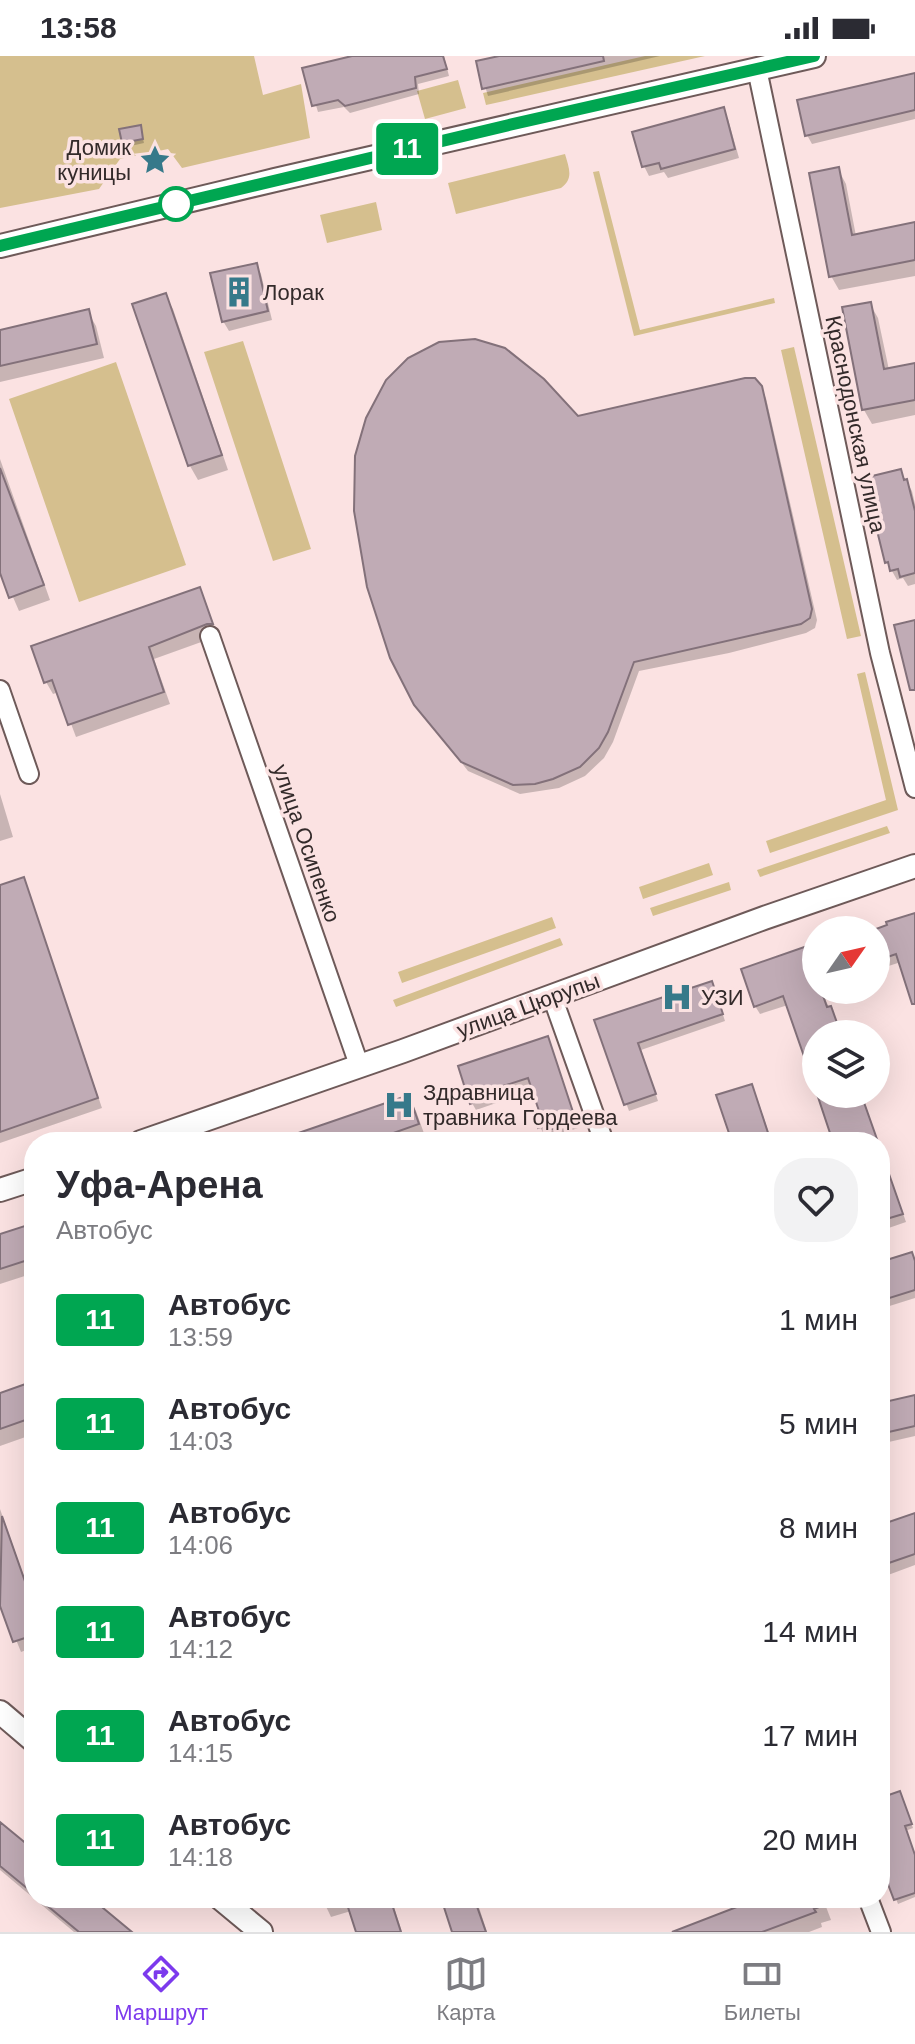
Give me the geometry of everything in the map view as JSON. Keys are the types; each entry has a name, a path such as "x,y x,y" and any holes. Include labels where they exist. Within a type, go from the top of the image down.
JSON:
{"main road":[{"path":"0,246 814,56"},
{"name":"улица Цюрупы","path":"169,1132 915,866"},
{"path":"0,1190 24,1182"},
{"path":"0,1712 24,1732"},
{"path":"232,1908 261,1932"}],"street":[{"name":"Краснодонская улица","path":"757,69 880,653 915,788"},
{"name":"улица Осипенко","path":"210,636 359,1065"},
{"path":"0,690 29,774"},
{"path":"552,996 600,1132"},
{"path":"872,1908 881,1932"}],"shaded area":[{"path":"0,56 254,56 263,95 301,84 310,138 182,168 168,149 120,159 99,189 0,208"},
{"path":"645,56 705,56 486,105 483,93"},
{"path":"458,80 466,108 425,119 417,91"},
{"path":"565,154 569,177 561,188 456,214 448,183"},
{"path":"599,171 640,330 774,298 775,303 634,336 593,172"},
{"path":"376,202 382,230 327,243 320,215"},
{"path":"243,341 311,549 273,561 204,352"},
{"path":"794,347 861,636 847,639 781,350"},
{"path":"116,362 186,565 79,602 9,399"},
{"path":"865,672 898,810 770,853 766,841 886,800 857,674"},
{"path":"887,826 890,833 760,877 757,870"},
{"path":"709,863 713,875 643,899 639,887"},
{"path":"729,882 731,890 653,916 650,908"},
{"path":"552,917 556,928 402,983 398,972"},
{"path":"560,938 563,945 396,1007 393,1000"}],"building":[{"path":"352,56 443,56 447,69 415,77 416,88 345,106 338,100 312,106 302,68"},
{"path":"499,56 603,56 604,61 482,89 476,61"},
{"path":"915,73 915,110 805,136 797,100"},
{"path":"724,107 735,149 661,169 659,163 642,167 632,132"},
{"path":"141,125 143,139 122,143 119,129"},
{"path":"839,167 852,235 915,222 915,260 829,277 809,173"},
{"name":"Лорак","path":"257,263 268,311 222,322 210,273"},
{"path":"166,293 222,455 188,466 132,304"},
{"path":"871,302 884,369 915,363 915,400 862,410 842,307"},
{"path":"89,309 97,344 0,366 0,330"},
{"path":"475,339 505,348 544,379 578,416 755,378 762,386 812,609 810,618 801,624 634,662 599,748 580,767 535,784 513,785 461,762 414,705 390,658 367,587 354,511 355,456 366,418 386,380 408,358 439,342"},
{"path":"0,468 44,585 9,598 0,573"},
{"path":"901,469 904,480 907,479 915,511 915,573 900,577 898,569 890,571 888,562 885,563 869,498 873,497 868,477"},
{"path":"200,587 213,624 149,647 164,692 68,725 52,680 44,683 31,646"},
{"path":"915,620 915,690 910,690 894,625"},
{"path":"24,877 98,1098 0,1132 0,885"},
{"path":"915,913 915,1004 912,1004 896,954 890,956 890,921"},
{"path":"802,948 802,1004 831,1006 836,1020 802,1020 802,1051 783,996 754,1007 741,969"},
{"path":"712,981 723,1014 638,1043 656,1094 624,1105 594,1020"},
{"path":"548,1036 576,1121 545,1131 543,1126 538,1128 533,1113 539,1111 528,1078 497,1088 499,1094 470,1104 458,1066"},
{"path":"752,1084 768,1132 729,1132 716,1095"},
{"path":"409,1095 419,1124 396,1132 301,1132"},
{"path":"822,1108 866,1108 874,1132 830,1132"},
{"path":"890,1177 903,1214 890,1218"},
{"path":"24,1226 24,1261 0,1269 0,1234"},
{"path":"912,1252 915,1290 890,1298 890,1259"},
{"path":"24,1385 24,1421 0,1429 0,1393"},
{"path":"915,1395 915,1426 890,1432 890,1401"},
{"path":"915,1513 915,1554 890,1563 890,1522"},
{"path":"2,1516 24,1579 24,1638 13,1642 0,1606"},
{"path":"900,1791 912,1824 905,1826 915,1855 915,1893 894,1900 890,1889 890,1794"},
{"path":"0,1822 24,1842 24,1886 0,1866"},
{"path":"50,1908 103,1908 132,1932 79,1932"},
{"path":"348,1908 393,1908 401,1932 356,1932"},
{"path":"444,1908 478,1908 486,1932 452,1932"},
{"path":"734,1908 816,1908 816,1912 762,1932 672,1932"}],"bus line":[{"name":"11","path":"0,246 814,56"}],"place":[{"name":"Домик куницы","path":"155,160"},
{"name":"Лорак","path":"239,292"},
{"name":"УЗИ","path":"677,997"},
{"name":"Здравница травника Гордеева","path":"399,1105"}]}
